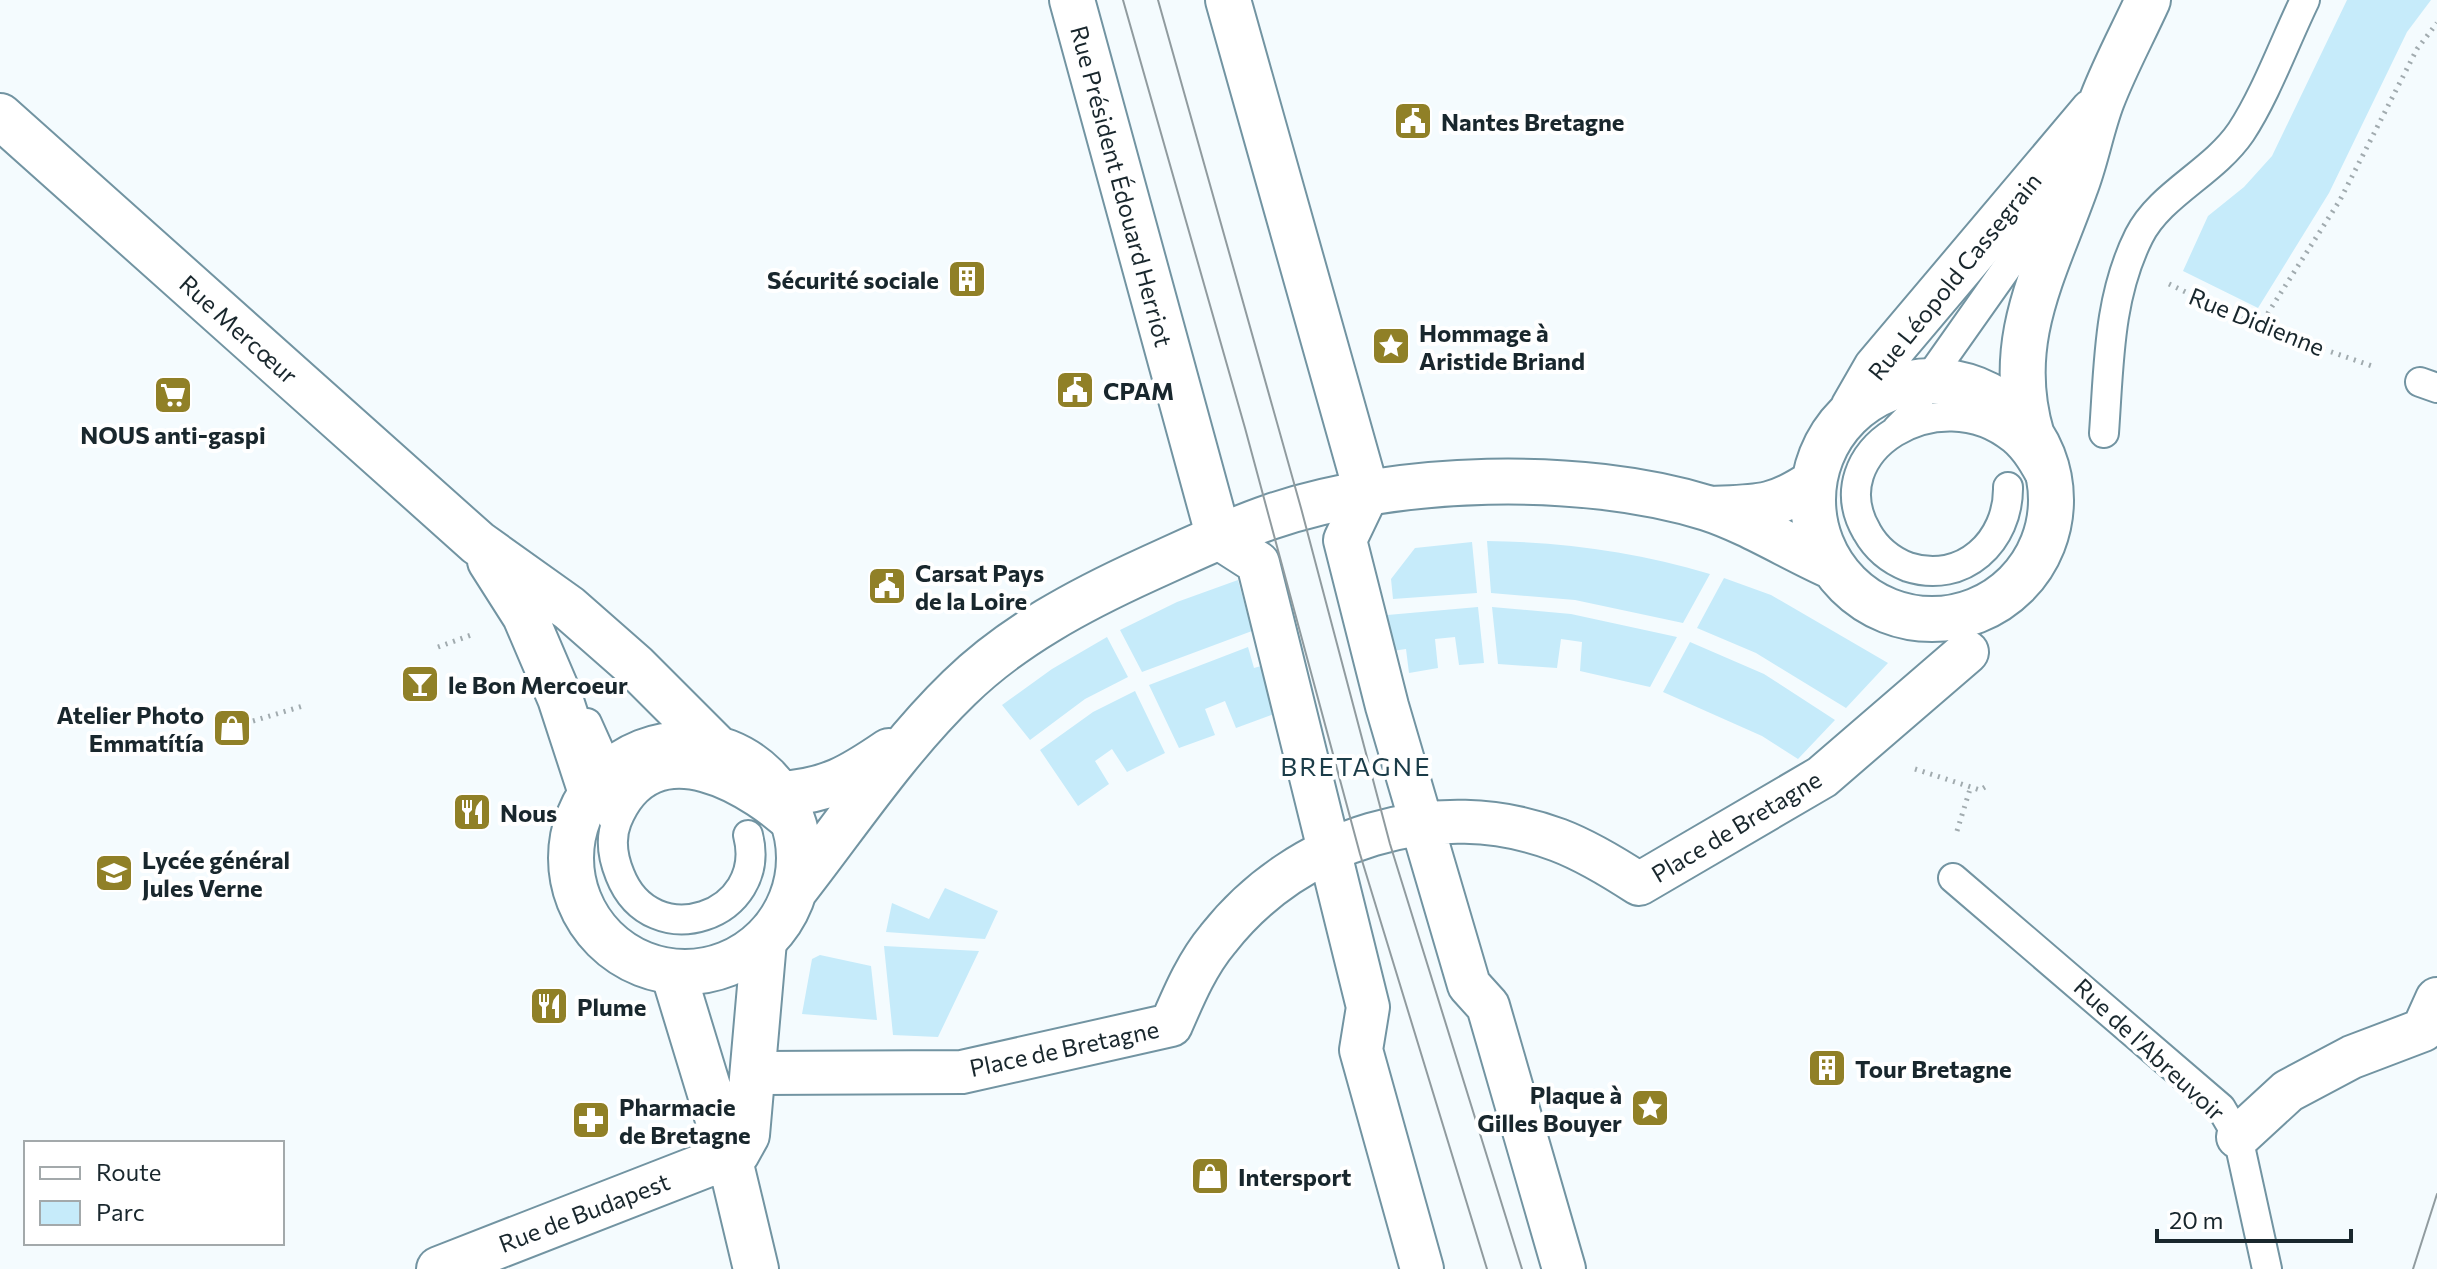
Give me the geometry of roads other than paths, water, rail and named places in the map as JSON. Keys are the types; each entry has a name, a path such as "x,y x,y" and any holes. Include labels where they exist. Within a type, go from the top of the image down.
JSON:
{"main road":[{"name":"Rue Président Édouard Herriot","path":"1072,0 1219,538"},
{"path":"1228,0 1367,494"},
{"name":"Rue Léopold Cassegrain","path":"2051,495 2042,454 2032,436 2022,403 2026,325 2035,290 2077,185 2102,100 2148,0"},
{"name":"Rue Léopold Cassegrain","path":"1851,412 1876,368 2102,100"},
{"name":"Rue Mercœur","path":"0,116 478,543 580,618 635,666 717,748"},
{"path":"2032,436 2017,416 1997,401 1951,383 1927,381 1899,385 1874,395 1851,412 1833,431 1820,457 1814,482 1816,531 1833,567 1858,592 1901,615 1950,618 1974,611 2006,592 2032,565 2049,520 2051,495"},
{"path":"1709,509 1759,507 1785,502 1814,482"},
{"path":"795,890 798,836 780,794 763,775 717,748 695,744 649,750 600,783 575,829 571,867 581,905 603,938 635,961 673,972 712,969 731,963 764,941 783,918 795,890 914,734 961,686 1013,643 1080,601 1219,538 1269,517 1367,494 1410,486 1539,483 1624,491 1709,509 1833,567"},
{"name":"Rue Mercœur","path":"478,543 525,616 600,783"},
{"path":"780,794 808,793 844,782 914,734"},
{"path":"729,1156 737,1153 747,1135 764,941"},
{"path":"673,972 729,1156 756,1269"},
{"name":"Rue de Budapest","path":"439,1269 729,1156"}],"street":[{"path":"1367,494 1345,540 1387,706 1469,985 1488,1006 1564,1269"},
{"path":"1219,538 1258,563 1368,1007 1361,1050 1422,1269"},
{"name":"Place de Bretagne","path":"752,1073 962,1072 1171,1025 1203,960 1248,904 1286,873 1329,850 1373,833 1421,824 1466,821 1512,827 1557,839 1600,858 1639,884 1822,777 1967,652"},
{"path":"2238,1137 2288,1091 2352,1057 2423,1030 2437,999"}],"lane":[{"path":"2104,433 2118,285 2140,233 2169,198 2209,169 2241,131 2305,0"},
{"name":"Rue Léopold Cassegrain","path":"2008,487 2005,520 1988,547 1975,559 1960,566 1928,571 1896,562 1882,552 1862,525 1856,493 1863,468 1877,447 1912,414 1927,381 2011,262 2064,145"},
{"path":"1895,431 1924,417 1946,415 1988,423 2015,440 2051,495"},
{"path":"613,836 620,813 633,794 656,780 686,774 704,775 746,794 775,814 798,836"},
{"path":"600,783 617,867 628,893 650,912 677,920 706,916 730,901 739,890 751,863 748,835"},
{"name":"Rue de l'Abreuvoir","path":"1953,878 2221,1108 2238,1137 2267,1269"}],"tram line":[{"path":"1123,0 1245,428 1360,854 1487,1269"},
{"path":"1158,0 1301,508 1390,844 1522,1269"},
{"path":"2413,1269 2437,1194"}],"place":[{"name":"Nantes Bretagne","path":"1413,121"},
{"name":"Sécurité sociale","path":"967,279"},
{"name":"Hommage à Aristide Briand","path":"1391,346"},
{"name":"CPAM","path":"1075,390"},
{"name":"NOUS anti-gaspi","path":"173,395"},
{"name":"Carsat Pays de la Loire","path":"887,586"},
{"name":"le Bon Mercoeur","path":"420,684"},
{"name":"Atelier Photo Emmatítía","path":"232,728"},
{"name":"Nous","path":"472,812"},
{"name":"Lycée général Jules Verne","path":"114,873"},
{"name":"Plume","path":"549,1006"},
{"name":"Tour Bretagne","path":"1827,1068"},
{"name":"Plaque à Gilles Bouyer","path":"1650,1108"},
{"name":"Pharmacie de Bretagne","path":"591,1120"},
{"name":"Intersport","path":"1210,1176"}],"district":[{"name":"BRETAGNE","path":"1356,765"}]}
